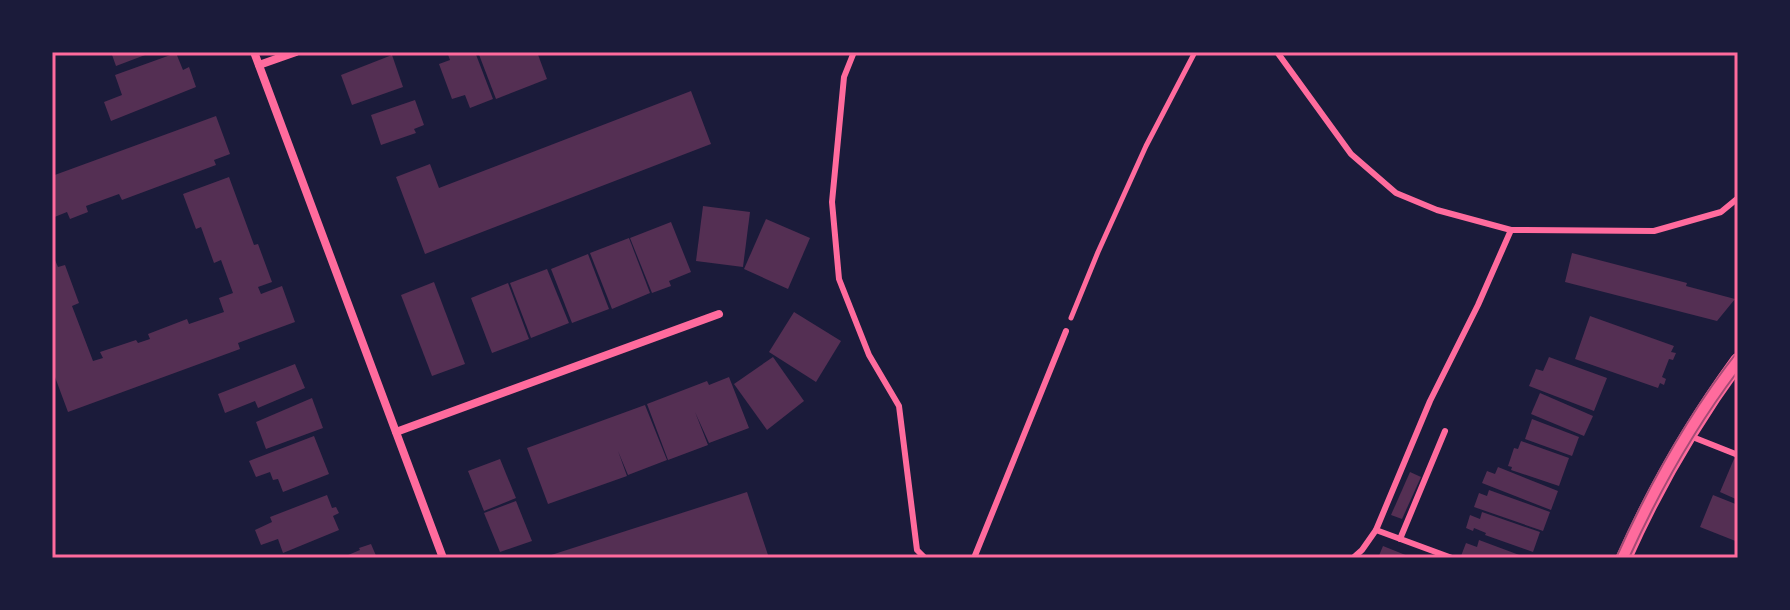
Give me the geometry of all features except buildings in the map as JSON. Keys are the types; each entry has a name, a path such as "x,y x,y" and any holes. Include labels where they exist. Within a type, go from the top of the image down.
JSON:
{"main road":[{"path":"1624,558 1643,515 1687,434 1738,361"}],"street":[{"path":"254,52 443,558"},
{"path":"259,65 296,52"},
{"path":"396,432 719,314"}],"lane":[{"path":"854,52 844,77 832,202 839,279 869,355 899,406 917,550 925,558"},
{"path":"1277,52 1351,154 1396,193 1437,210 1511,230 1654,231 1721,212 1738,198"},
{"path":"1353,558 1376,530 1430,401 1511,230"},
{"path":"974,558 1066,331"},
{"path":"1400,539 1445,431"},
{"path":"1687,434 1738,455"},
{"path":"1376,530 1452,558"}],"path":[{"path":"1066,331 1146,146 1195,52"}],"tram line":[{"path":"1616,558 1671,451 1702,400 1738,351"},
{"path":"1629,558 1678,462 1738,371"}]}
